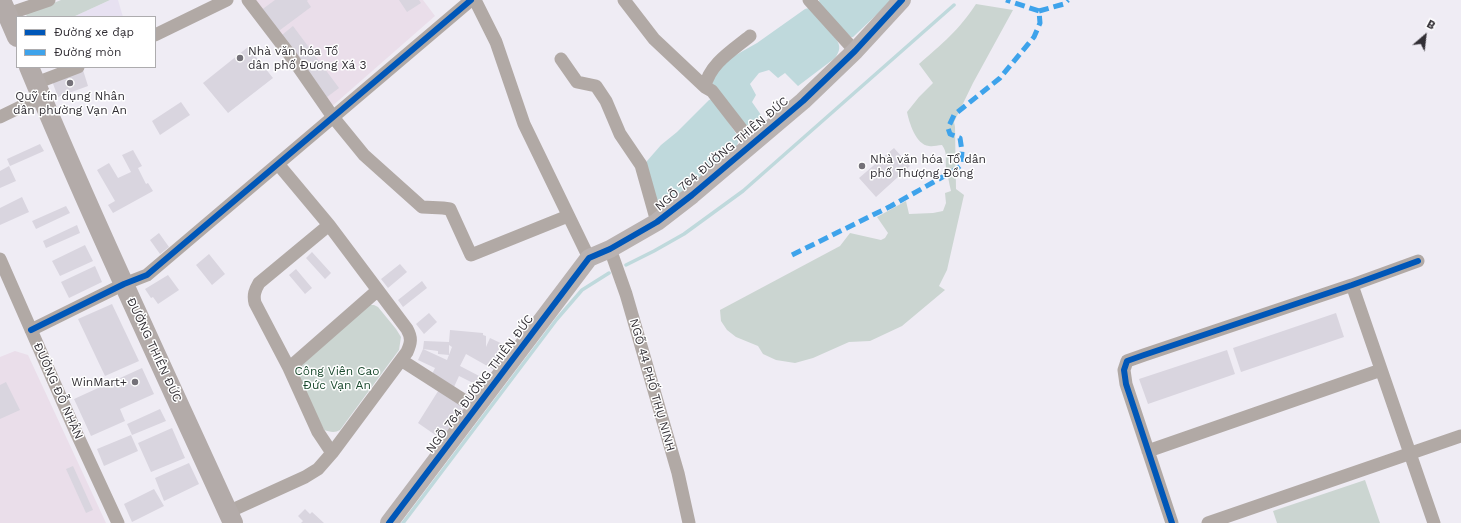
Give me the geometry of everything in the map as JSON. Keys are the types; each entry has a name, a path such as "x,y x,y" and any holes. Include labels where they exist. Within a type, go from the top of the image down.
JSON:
{"main road":[{"path":"4,7 16,35"},
{"name":"ĐƯỜNG THIÊN ĐỨC","path":"36,82 124,284 230,518"}],"street":[{"path":"4,7 50,0"},
{"path":"156,35 227,0"},
{"path":"248,0 290,55 333,117 364,155 422,207 450,209 471,255 568,216"},
{"path":"624,0 654,39 705,87 712,91 753,144"},
{"path":"810,0 855,51"},
{"name":"NGÕ 764 ĐƯỜNG THIÊN ĐỨC","path":"389,523 589,258 610,249 657,222 692,195 803,101 855,51 902,0"},
{"path":"31,330 124,284 148,275 333,117 475,1 496,42 524,124 589,258"},
{"path":"705,87 706,80 715,66 750,36"},
{"path":"561,59 577,82 596,86 606,101 620,134 641,165 657,222"},
{"path":"0,117 36,82 75,68"},
{"path":"230,518 318,469 332,453 407,352 411,343 411,336 407,329 329,225 278,164"},
{"path":"329,225 259,283 255,290 254,297 255,303 289,368 318,432 332,453"},
{"name":"NGÕ 44 PHỐ THỤ NINH","path":"610,249 626,294 678,473 689,523"},
{"name":"ĐƯỜNG ĐỖ NHÂN","path":"0,259 75,430 118,523"},
{"path":"1172,523 1126,384 1124,370 1128,361 1418,261"},
{"path":"1352,285 1434,523"},
{"path":"289,368 378,290"},
{"path":"401,360 476,408"},
{"path":"1148,451 1381,370"},
{"path":"1208,523 1461,436"}],"shaded area":[{"path":"110,0 118,0 123,16 75,16"},
{"path":"251,0 423,0 435,16 330,108"},
{"path":"819,0 892,0 853,37 851,37 820,6"},
{"path":"809,8 838,42 838,53 835,58 798,86 785,73 778,78 769,70 759,73 750,84 756,95 752,102 766,122 752,134 712,84 717,70 727,60 757,43 805,9"},
{"path":"712,99 739,139 736,149 664,205 655,200 646,165 647,161 661,145 677,132 709,100"},
{"path":"15,351 28,355 106,523 0,523 0,357"}],"green space":[{"path":"61,0 110,0 75,16 27,16 26,14"},
{"path":"976,4 1013,10 973,83 954,122 956,189 964,195 947,270 939,286 945,290 902,326 870,341 849,342 813,358 795,363 776,360 763,354 758,346 736,337 727,330 721,321 720,310 840,246 850,233 881,240 885,238 888,233 877,217 906,201 909,214 943,211 946,203 945,193 951,191 946,168 945,151 942,145 931,146 924,145 920,142 909,121 907,112 933,83 919,64 957,29"},
{"name":"Công Viên Cao Đức Vạn An","path":"370,305 378,307 396,329 401,337 399,350 340,430 332,432 324,430 297,376 297,370 303,361"},
{"path":"1365,480 1380,523 1277,523 1273,511"}],"building":[{"path":"275,0 308,0 307,1 311,7 276,33 260,11"},
{"path":"399,0 419,0 421,3 407,12"},
{"path":"293,26 339,88 327,97 282,35"},
{"path":"248,47 273,78 228,113 203,83"},
{"name":"Quỹ tín dụng Nhân dân phường Vạn An","path":"83,70 88,86 58,97 52,81"},
{"path":"181,102 190,115 160,135 152,121"},
{"path":"40,144 44,151 10,166 7,159"},
{"path":"894,148 910,166 876,197 859,178"},
{"path":"133,150 142,166 138,168 146,184 148,183 153,191 113,213 108,205 115,201 97,170 109,163 118,178 131,172 122,155"},
{"path":"9,166 16,181 0,188 0,171"},
{"path":"22,197 29,212 0,225 0,208"},
{"path":"66,206 70,213 36,229 32,221"},
{"path":"77,225 80,233 46,248 43,241"},
{"path":"159,233 169,247 160,254 150,240"},
{"path":"85,245 93,261 60,276 52,261"},
{"path":"312,252 331,273 325,279 306,258"},
{"path":"209,254 225,274 212,285 196,265"},
{"path":"400,264 407,272 388,288 381,279"},
{"path":"95,266 102,282 69,298 61,282"},
{"path":"296,269 312,288 305,294 289,275"},
{"path":"168,275 179,290 158,304 153,297 151,298 145,289"},
{"path":"422,281 427,288 403,307 398,300"},
{"path":"112,304 139,361 105,376 78,319"},
{"path":"429,313 437,322 424,334 416,324"},
{"path":"1336,313 1344,337 1241,372 1233,348"},
{"path":"450,330 483,333 483,335 486,336 486,347 490,338 511,348 498,372 466,354 460,366 483,378 479,386 459,376 454,387 431,376 435,368 418,360 423,349 424,341 449,342","holes":["449,345 452,347 449,355","423,349 438,351 438,354 449,355 447,360"]},
{"path":"1227,350 1235,374 1148,404 1139,379"},
{"path":"142,368 154,394 120,409 125,421 91,436 74,399"},
{"path":"6,382 20,410 0,419 0,385"},
{"path":"440,388 468,407 444,441 418,423"},
{"path":"160,409 166,421 132,435 127,424"},
{"path":"172,428 185,458 151,472 138,443"},
{"path":"131,435 138,451 104,466 97,449"},
{"path":"189,463 199,484 164,501 155,478"},
{"path":"73,466 93,510 86,513 66,469"},
{"path":"154,489 164,506 132,522 124,504"},
{"path":"305,509 310,514 312,512 324,523 301,523 303,521 298,516"}],"waterway":[{"path":"626,265 684,234 743,191 954,5"},
{"path":"403,523 557,319 582,290 609,273"}],"marked path":[{"path":"792,255 891,206 955,170 961,165 962,151 960,138 950,134 948,128 954,115 1000,78 1034,37 1040,23 1039,11 1006,0"},
{"path":"1039,11 1064,4 1068,0"}],"cycle path":[{"path":"31,330 124,284 147,275 471,0"},
{"path":"389,523 589,258 610,249 657,222 692,195 803,101 855,51 902,0"},
{"path":"1172,523 1126,384 1124,370 1127,361 1352,285 1418,261"}],"place":[{"name":"Nhà văn hóa Tổ dân phố Đương Xá 3","path":"240,58"},
{"name":"Quỹ tín dụng Nhân dân phường Vạn An","path":"70,83"},
{"name":"Nhà văn hóa Tổ dân phố Thượng Đồng","path":"862,166"},
{"name":"WinMart+","path":"135,382"}]}
